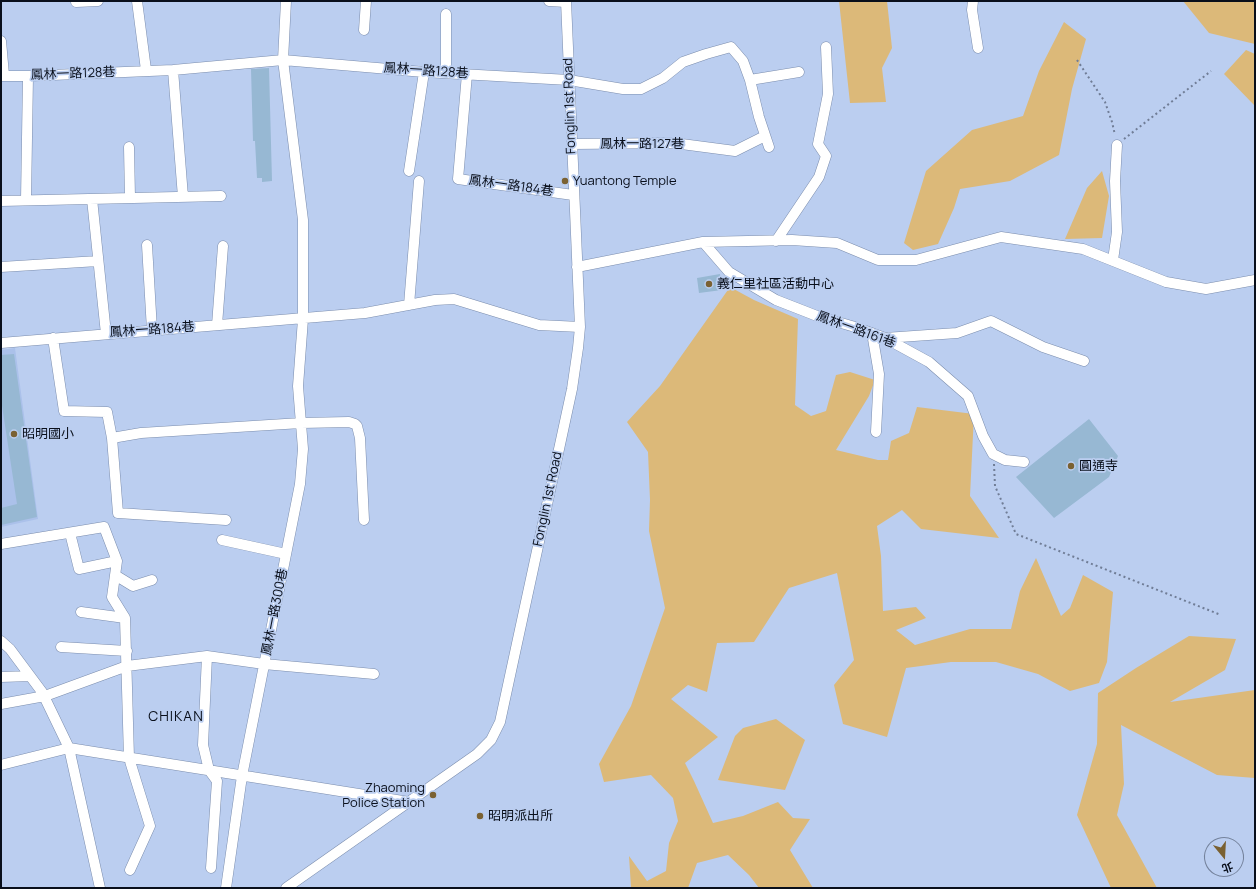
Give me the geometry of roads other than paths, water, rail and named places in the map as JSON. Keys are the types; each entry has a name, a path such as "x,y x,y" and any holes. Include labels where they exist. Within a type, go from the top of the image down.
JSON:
{"street":[{"path":"76,2 98,1"},
{"path":"137,1 146,70"},
{"path":"286,1 283,60 303,220 303,319 298,386 303,450 300,484 286,554"},
{"path":"364,30 366,1"},
{"path":"548,1 566,1"},
{"name":"Fonglin 1st Road","path":"286,888 477,754 490,740 500,722 572,389 580,327 573,195 566,1"},
{"path":"973,1 972,10 978,48"},
{"path":"446,14 446,73"},
{"path":"1,41 3,75"},
{"name":"鳳林一路128巷","path":"3,75 28,76 173,70 283,60 424,72 569,80 623,89 641,89 663,78 683,62 731,47 743,61 750,80"},
{"path":"776,241 819,177 826,156 818,144 828,94 826,47"},
{"path":"173,70 183,197"},
{"path":"409,171 424,72"},
{"path":"769,147 750,80 798,72"},
{"name":"鳳林一路184巷","path":"467,74 458,180 573,195"},
{"path":"26,200 28,76"},
{"name":"鳳林一路127巷","path":"572,144 674,143 735,150 765,136"},
{"path":"1113,260 1117,232 1115,181 1117,145"},
{"path":"129,147 130,198"},
{"path":"408,305 419,181"},
{"path":"1,200 221,196"},
{"path":"92,199 106,334"},
{"path":"577,267 703,242 776,241 837,243 878,260 916,260 1002,237 1083,249 1166,282 1206,289 1255,280"},
{"name":"鳳林一路161巷","path":"703,242 729,272 776,300 817,316 885,338 929,362 968,396 983,436 993,454 1005,460 1024,462"},
{"path":"147,245 152,330"},
{"path":"217,325 223,246"},
{"path":"1,267 98,261"},
{"name":"鳳林一路184巷","path":"1,342 303,319 364,313 435,300 454,299 539,325 580,327"},
{"path":"885,338 957,332 992,322 1043,347 1084,361"},
{"path":"872,334 879,374 876,432"},
{"path":"53,338 64,411 107,412 112,438 118,513 226,520"},
{"path":"112,438 142,433 302,423 349,422 357,426 360,438 364,520"},
{"path":"1,544 104,527 117,561 112,597 125,618 129,758 150,826 130,870"},
{"path":"70,533 79,569 117,561"},
{"name":"鳳林一路300巷","path":"222,540 286,554 242,776 226,888"},
{"path":"115,575 133,586 152,580"},
{"path":"81,612 125,618"},
{"path":"1,641 10,649 44,696 69,748 100,888"},
{"path":"61,647 127,652"},
{"path":"207,656 203,744 209,770 218,781 211,868"},
{"name":"鳳林一路300巷","path":"1,704 44,696 127,666 207,656 264,664 374,674"},
{"path":"1,677 30,676"},
{"path":"1,765 69,748 409,802"}],"place":[{"name":"Yuantong Temple","path":"565,181"},
{"name":"義仁里社區活動中心","path":"709,284"},
{"name":"昭明國小","path":"14,434"},
{"name":"圓通寺","path":"1071,466"},
{"name":"Zhaoming Police Station","path":"433,795"},
{"name":"昭明派出所","path":"480,816"}],"district":[{"name":"CHIKAN","path":"176,717"}]}
